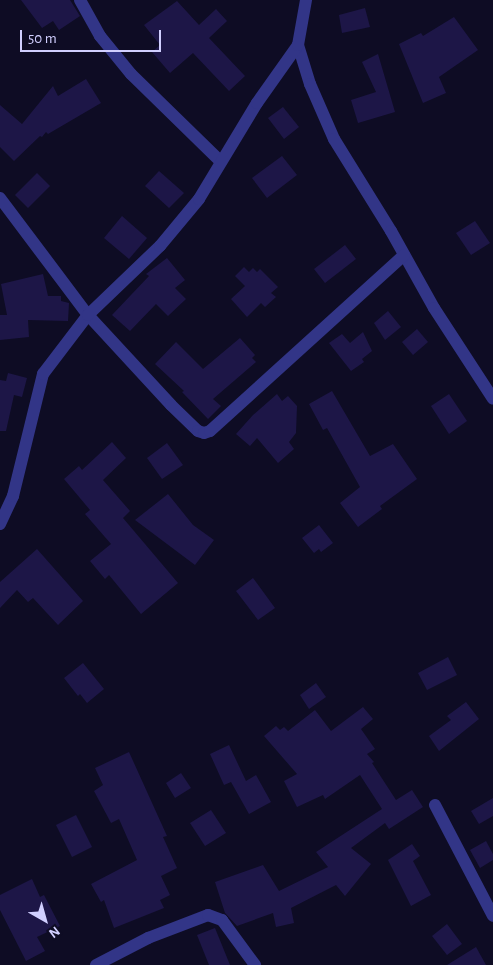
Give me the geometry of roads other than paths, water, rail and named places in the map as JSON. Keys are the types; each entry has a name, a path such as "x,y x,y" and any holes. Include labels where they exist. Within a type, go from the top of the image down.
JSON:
{"street":[{"path":"80,0 100,36 131,74 220,161"},
{"path":"0,524 14,496 42,374 88,315 160,246 199,199 220,161 298,45 306,0"},
{"path":"298,45 310,84 334,139 434,308 493,399"},
{"path":"0,198 88,315 171,405 198,431 204,433 210,431 404,255"},
{"path":"435,804 493,916"},
{"path":"96,965 148,938 208,915 222,920 255,965"}]}
